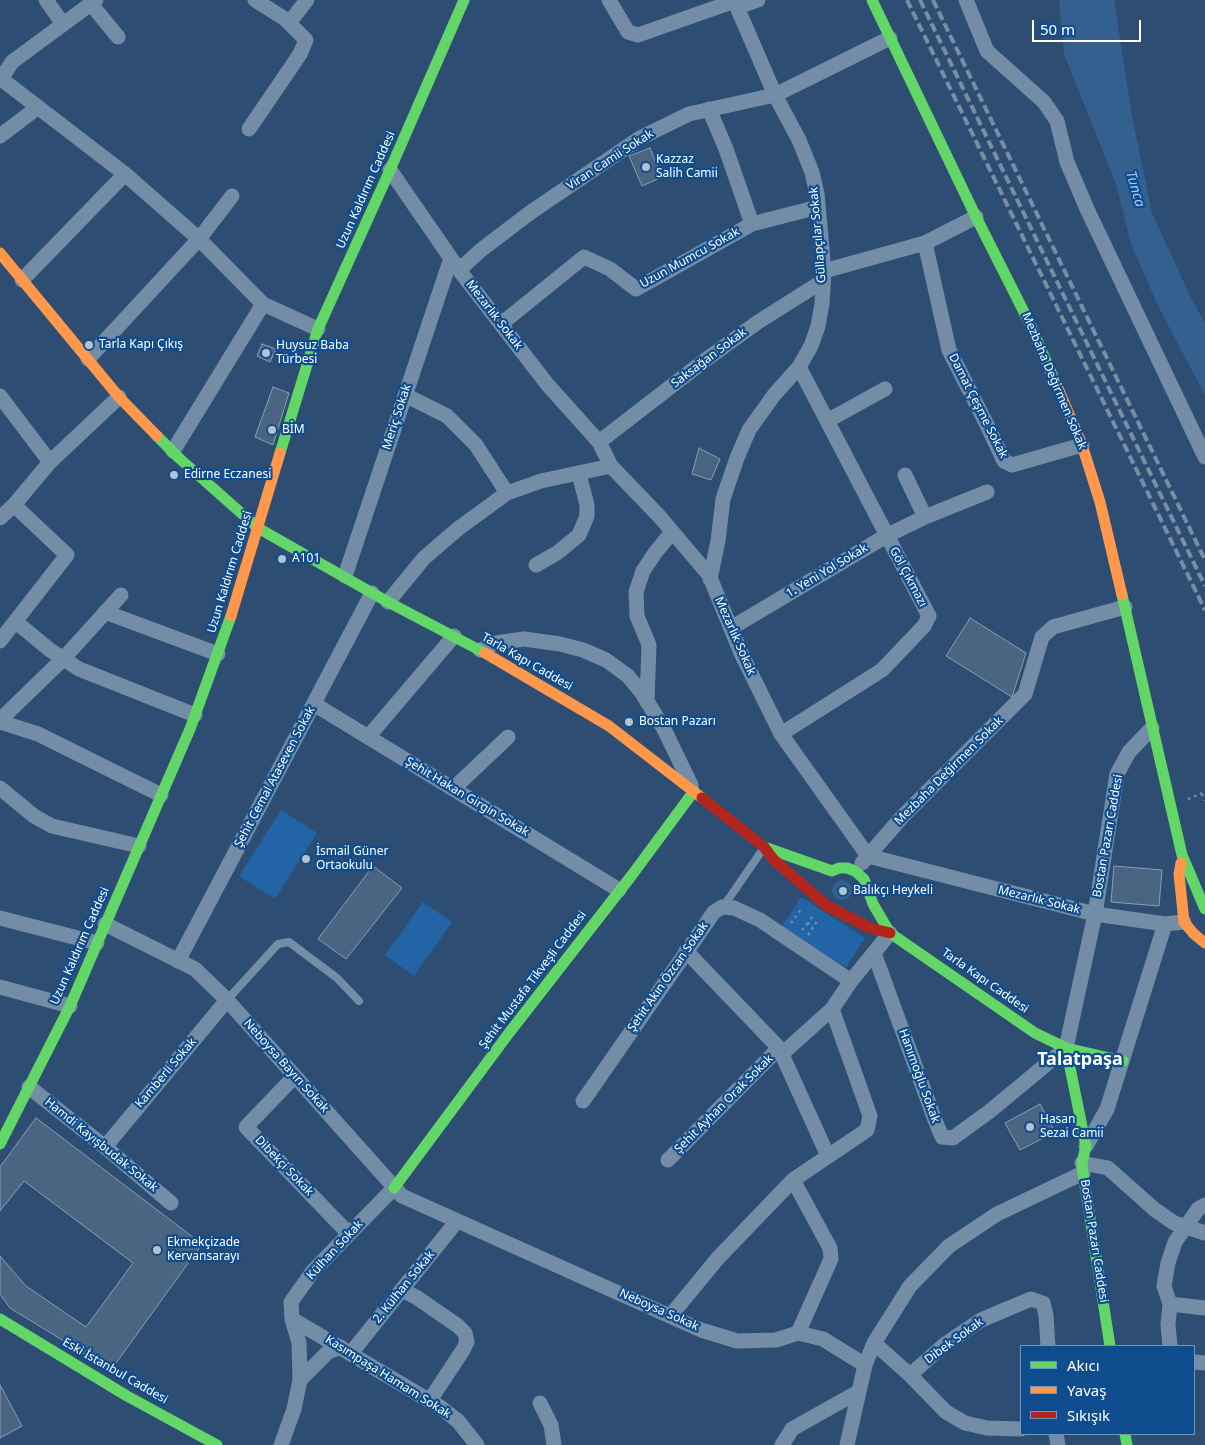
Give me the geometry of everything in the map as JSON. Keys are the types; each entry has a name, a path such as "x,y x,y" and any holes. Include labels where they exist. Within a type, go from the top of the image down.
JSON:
{"main road":[{"name":"Uzun Kaldırım Caddesi","path":"0,1144 70,1006 195,715 218,654 318,329 464,0"},
{"name":"Mezbaha Değirmen Sokak","path":"872,0 976,217 1029,322 1082,445 1100,502 1125,607"},
{"name":"Tarla Kapı Caddesi","path":"0,253 119,397 173,451 258,528 388,602 523,674 608,726 764,847 826,877 839,868 855,871 864,879 873,904 890,933"},
{"path":"1125,607 1182,855 1205,911"},
{"name":"Şehit Mustafa Tikveşli Caddesi","path":"394,1188 509,1033 694,791"},
{"name":"Tarla Kapı Caddesi","path":"764,847 774,860 827,906 876,930 890,933 1036,1033 1066,1048"},
{"path":"1182,855 1179,874 1194,930"},
{"path":"822,901 819,892 826,877"},
{"path":"840,913 850,911 858,906 868,888"},
{"path":"1205,911 1200,910 1188,913 1194,930 1205,943"},
{"path":"1066,1048 1123,1061"},
{"name":"Bostan Pazarı Caddesi","path":"1066,1048 1086,1146 1082,1168 1110,1345"},
{"name":"Eski İstanbul Caddesi","path":"0,1319 127,1396 217,1445"}],"street":[{"path":"46,0 63,24"},
{"path":"248,129 300,54 306,40 289,23 255,0"},
{"path":"289,23 307,0"},
{"path":"609,0 628,32 638,35 735,3 758,0"},
{"path":"966,0 987,51 1044,102 1057,121 1067,162 1087,209 1205,457"},
{"path":"118,37 93,2 12,62 1,79 125,174 199,239 263,304 318,329"},
{"name":"Güllapçılar Sokak","path":"710,579 724,499 737,458 749,430 774,395 799,367 812,346 818,326 823,276 818,207 812,172 799,140 775,95 735,3"},
{"name":"Viran Camii Sokak","path":"455,264 481,250 531,212 640,138 689,114 775,95 890,38"},
{"path":"0,136 37,108"},
{"path":"709,109 726,149 752,224"},
{"name":"Mezarlık Sokak","path":"390,170 455,264 547,384 599,442 611,466 672,532 710,579 741,653 782,734 868,856 1095,914 1194,930"},
{"path":"22,280 125,174"},
{"path":"88,359 199,239 232,196"},
{"name":"Uzun Mumcu Sokak","path":"501,324 584,257 610,269 636,289 752,224 818,207"},
{"name":"Saksağan Sokak","path":"599,442 696,367 823,276 925,243 976,217"},
{"name":"Damat Çeşme Sokak","path":"925,243 949,350 988,425 1004,461 1012,465 1082,445"},
{"name":"Meriç Sokak","path":"345,576 405,396 455,264"},
{"path":"173,451 263,304"},
{"name":"Göl Çıkmazı","path":"782,734 882,670 924,626 929,616 799,367"},
{"path":"827,421 885,389"},
{"path":"0,396 50,462"},
{"path":"405,396 447,416 476,445 507,493"},
{"path":"0,518 14,505 50,462 119,397"},
{"path":"388,602 424,558 459,528 507,493 541,481 611,466"},
{"path":"536,565 579,535 587,516 587,504 579,474"},
{"path":"905,475 925,517"},
{"name":"1. Yeni Yol Sokak","path":"731,628 886,536 925,517 988,492"},
{"path":"0,641 67,555 14,505"},
{"path":"647,702 649,645 637,616 636,592 644,571 655,553 672,532"},
{"name":"Şehit Cemal Ataseven Sokak","path":"178,961 372,593"},
{"path":"121,595 64,658 0,721 38,734 161,795"},
{"name":"Mezbaha Değirmen Sokak","path":"855,871 902,816 1025,694 1042,637 1052,627 1125,607"},
{"path":"105,612 218,654"},
{"path":"16,622 50,650 79,669 195,715"},
{"path":"368,737 454,636"},
{"path":"480,650 496,643 524,640 560,644 583,650 606,660 628,676 647,702 664,729 694,791"},
{"name":"Şehit Hakan Girgin Sokak","path":"314,704 619,890"},
{"name":"Bostan Pazarı Caddesi","path":"1066,1048 1095,914 1117,774 1129,752 1152,728"},
{"path":"454,789 508,737"},
{"path":"0,788 34,816 52,826 139,846"},
{"path":"722,907 734,908 760,920 851,981"},
{"name":"Şehit Akın Özcan Sokak","path":"583,1101 686,951 714,912 722,907"},
{"path":"0,918 96,943"},
{"name":"Neboysa Bayırı Sokak","path":"105,924 195,970 227,1000 402,1196 457,1221"},
{"path":"1086,1146 1107,1109 1165,924"},
{"name":"Şehit Ayhan Orak Sokak","path":"668,1160 781,1050 832,1009 851,981 890,933"},
{"path":"686,951 781,1050 828,1156"},
{"name":"Hanımoğlu Sokak","path":"874,953 942,1137 953,1138 990,1111 1066,1048"},
{"path":"0,987 70,1006"},
{"name":"Kamberli Sokak","path":"105,1147 227,1000"},
{"path":"671,1316 718,1258 793,1180 867,1130 870,1116 832,1009"},
{"name":"Dibekçi Sokak","path":"295,1076 246,1127 349,1234"},
{"name":"Hamdi Kayışbudak Sokak","path":"29,1087 172,1203"},
{"path":"847,1445 865,1364 874,1344 910,1286 949,1246 997,1214 1082,1168 1108,1168 1154,1209 1174,1223 1205,1233"},
{"path":"793,1180 830,1248 831,1259 798,1333 822,1339 865,1364"},
{"name":"Külhan Sokak","path":"292,1319 292,1302 313,1271 394,1188"},
{"path":"1170,1345 1168,1325 1170,1304 1164,1286 1168,1263 1175,1242 1198,1208 1205,1205"},
{"name":"Neboysa Sokak","path":"457,1221 701,1330 736,1341 776,1340 798,1333"},
{"name":"2. Külhan Sokak","path":"346,1350 402,1290 457,1221"},
{"path":"402,1290 444,1316 465,1333 467,1342 463,1350 430,1400"},
{"name":"Dibek Sokak","path":"910,1375 944,1345 981,1320 1031,1299 1043,1303 1046,1315 1048,1345"},
{"path":"1170,1304 1205,1308"},
{"path":"281,1445 294,1409 300,1380 298,1342 292,1319"},
{"name":"Kasımpaşa Hamam Sokak","path":"292,1319 430,1400 458,1421 477,1445"},
{"path":"874,1344 910,1375 946,1412 965,1423 987,1428 1020,1429"},
{"path":"300,1380 328,1352 346,1350"},
{"path":"782,1445 792,1429 858,1392"},
{"path":"540,1403 551,1425 554,1445"}],"lane":[{"path":"722,907 764,847"},
{"path":"227,1000 278,944 289,942 337,978 359,1001"}],"path":[{"path":"1186,800 1204,793 1205,801"},
{"path":"801,907 813,915 808,923 803,930 791,922 801,907"},
{"path":"804,941 820,917"},
{"path":"808,923 814,927"}],"shaded area":[{"path":"281,810 317,833 275,899 239,876"},
{"path":"801,897 865,938 847,966 845,967 781,928"},
{"path":"423,902 452,922 414,976 385,955"}],"water":[{"name":"Tunca","path":"1059,0 1114,0 1132,116 1152,213 1190,296 1205,323 1205,395 1159,308 1131,244 1116,184 1064,54"},
{"path":"842,880 849,883 852,890 849,897 842,900 835,897 832,890 835,883"}],"building":[{"name":"Kazzaz Salih Camii","path":"650,148 662,177 642,186 629,156"},
{"name":"Huysuz Baba Türbesi","path":"262,344 276,349 270,362 257,356"},
{"path":"273,387 289,393 273,445 255,437"},
{"path":"699,448 720,459 711,480 692,474"},
{"path":"970,618 1026,653 1012,697 946,656"},
{"path":"373,866 402,888 346,959 318,939"},
{"path":"1114,866 1162,870 1159,906 1111,902"},
{"name":"Hasan Sezai Camii","path":"1040,1104 1055,1132 1020,1150 1005,1123"},
{"name":"Ekmekçizade Kervansarayı","path":"36,1118 202,1244 111,1370 10,1308 0,1294 0,1256 26,1286 86,1327 133,1263 24,1181 0,1211 0,1167"},
{"path":"0,1385 22,1426 0,1438"}],"railway":[{"path":"907,0 1205,610"},
{"path":"920,0 1205,586"},
{"path":"933,0 1205,560"}],"traffic: fast":[{"path":"280,453 318,329 464,0"},
{"path":"872,0 976,217 1029,322 1057,386"},
{"path":"157,436 258,528 388,602 485,653"},
{"path":"1122,595 1182,855 1205,909"},
{"path":"0,1144 70,1006 190,729 231,616"},
{"path":"394,1188 509,1033 632,875 694,791"},
{"path":"767,848 832,871 839,868 855,871 864,879 873,904 890,933 1035,1033 1066,1048 1123,1061"},
{"path":"1066,1048 1086,1146 1082,1163 1083,1173 1110,1345"},
{"path":"0,1319 127,1396 217,1445"},
{"path":"1125,1435 1127,1445"}],"traffic: slow":[{"path":"0,253 119,397 157,436"},
{"path":"1057,386 1082,445 1100,502 1122,595"},
{"path":"231,616 280,453"},
{"path":"485,653 609,726 702,798"},
{"path":"1181,863 1179,874 1184,922 1205,943"}],"traffic: jam":[{"path":"702,798 764,847 774,860 827,906 870,928 890,933"}],"place":[{"name":"Kazzaz Salih Camii","path":"646,167"},
{"name":"Tarla Kapı Çıkış","path":"89,345"},
{"name":"Huysuz Baba Türbesi","path":"266,353"},
{"name":"BİM","path":"272,430"},
{"name":"Edirne Eczanesi","path":"174,475"},
{"name":"A101","path":"282,559"},
{"name":"Bostan Pazarı","path":"629,722"},
{"name":"İsmail Güner Ortaokulu","path":"306,859"},
{"name":"Balıkçı Heykeli","path":"843,891"},
{"name":"Hasan Sezai Camii","path":"1030,1127"},
{"name":"Ekmekçizade Kervansarayı","path":"157,1250"}],"district":[{"name":"Talatpaşa","path":"1080,1060"}]}
